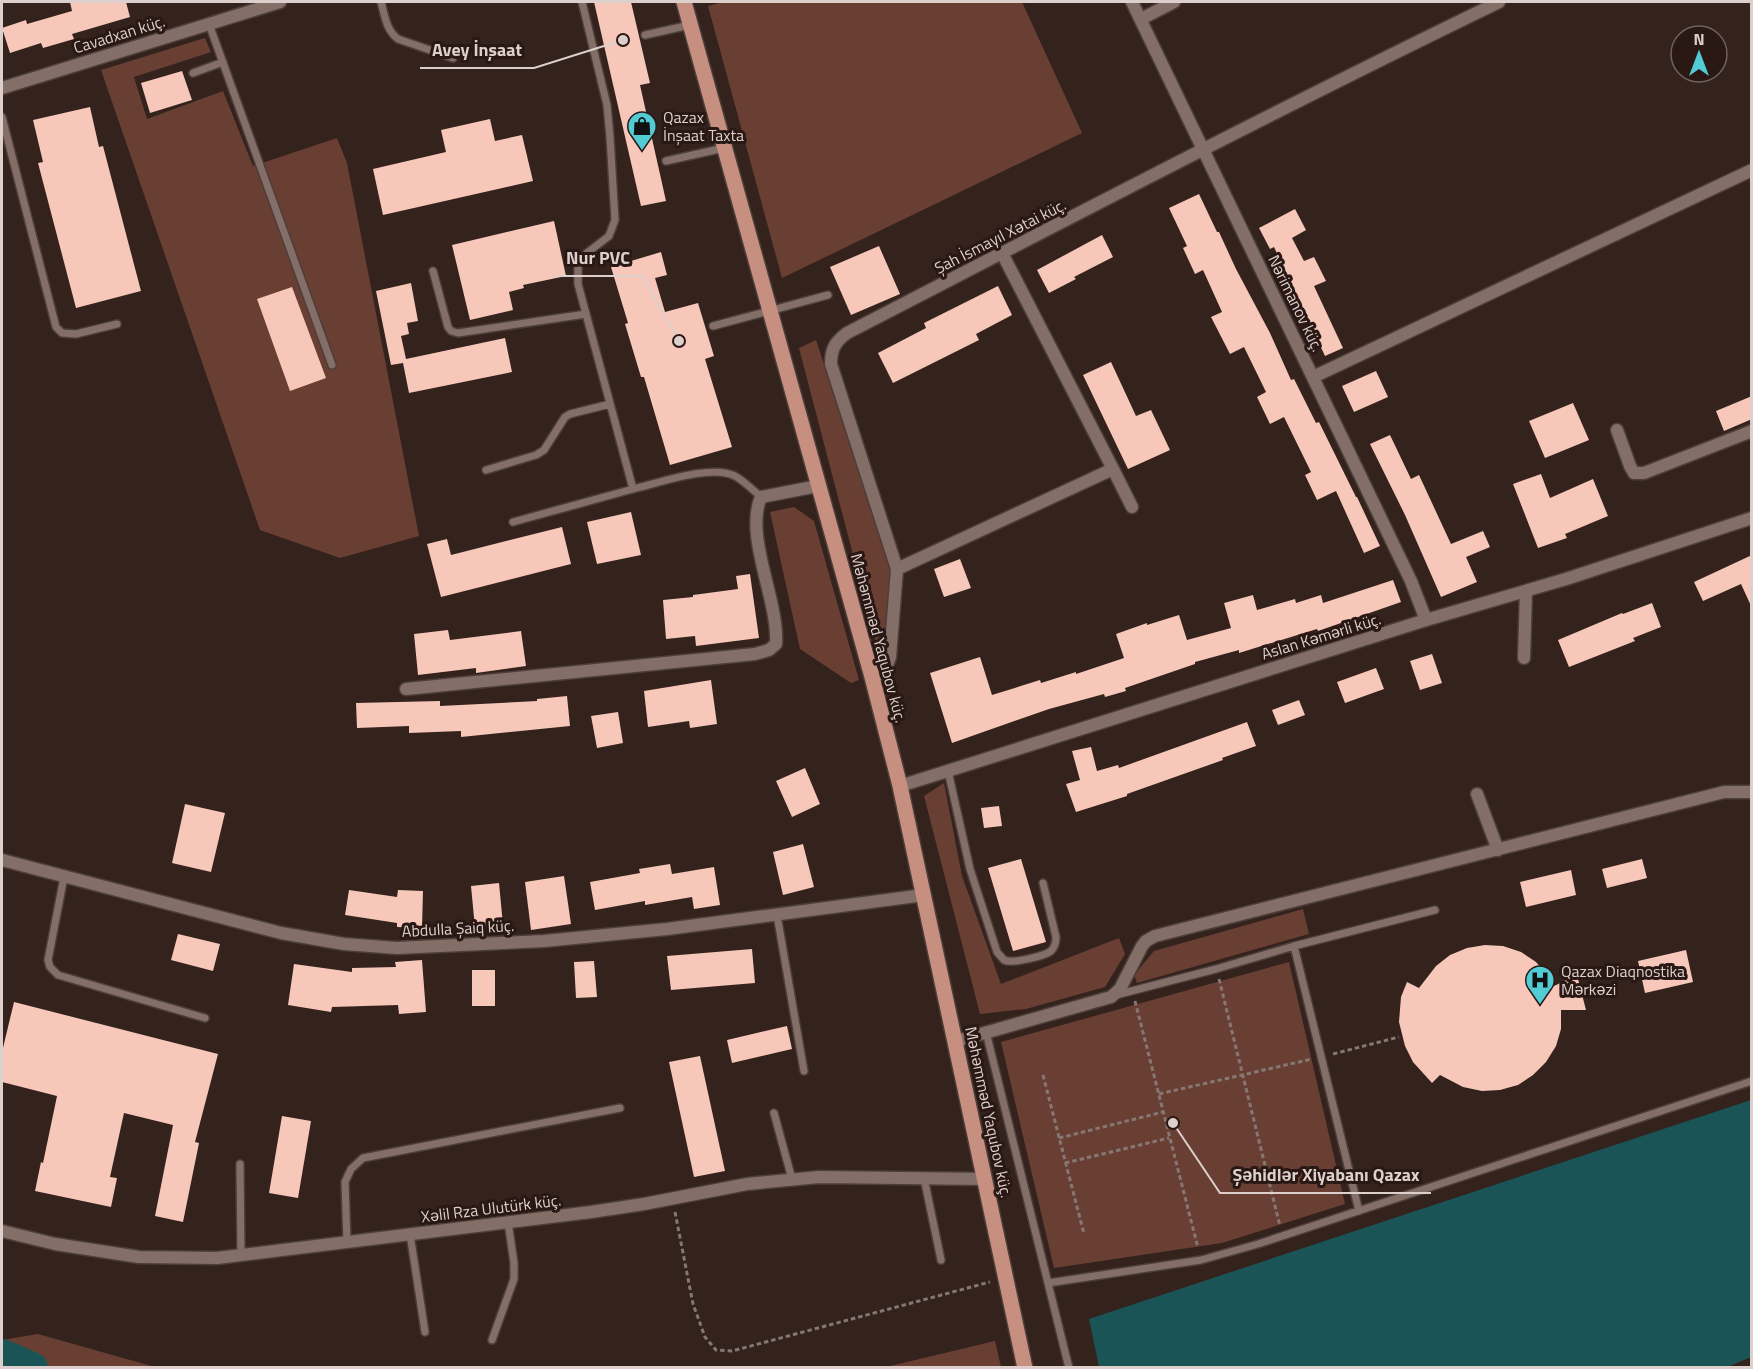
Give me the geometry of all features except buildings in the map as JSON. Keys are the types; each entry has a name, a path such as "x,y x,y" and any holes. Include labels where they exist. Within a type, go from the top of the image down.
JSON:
{"main road":[{"name":"Məhəmməd Yaqubov küç.","path":"684,2 872,677 900,786 1025,1368"}],"street":[{"name":"Cavadxan küç.","path":"2,88 280,2"},
{"name":"Nərimanov küç.","path":"1132,2 1411,581 1426,620"},
{"path":"1141,19 1174,2"},
{"name":"Şah İsmayıl Xətai küç.","path":"872,677 883,674 890,657 897,569 831,364 831,352 836,342 847,333 1002,253 1378,61 1499,2"},
{"path":"1313,377 1752,170"},
{"path":"1002,253 1132,507"},
{"path":"1617,430 1634,473 1644,473 1752,431"},
{"path":"897,569 1113,470"},
{"path":"406,689 755,654 769,650 776,644 777,630 757,526 757,506 761,497 818,486"},
{"name":"Aslan Kəmərli küç.","path":"900,786 1426,620 1526,591 1752,518"},
{"path":"1524,658 1526,591"},
{"path":"956,1041 1111,997 1120,989 1142,946 1155,936 1724,792 1744,790 1752,792"},
{"path":"1477,794 1498,850"},
{"name":"Abdulla Şaiq küç.","path":"2,860 281,933 344,944 397,948 544,941 667,929 924,895"},
{"name":"Xəlil Rza Ulutürk küç.","path":"2,1232 55,1244 139,1257 217,1258 602,1210 747,1184 792,1179 819,1177 985,1179"}],"lane":[{"path":"381,2 388,28 398,39 453,58"},
{"path":"582,2 607,105 615,220 609,236 578,266 578,284 633,489"},
{"path":"209,24 333,365"},
{"path":"645,35 690,25"},
{"path":"193,73 224,62"},
{"path":"2,117 56,327 62,333 76,334 117,324"},
{"path":"666,161 724,148"},
{"path":"433,272 448,327 458,333 586,314"},
{"path":"713,326 828,294"},
{"path":"486,470 536,455 543,450 565,417 610,404"},
{"path":"513,522 705,472 722,472 736,477 761,497"},
{"path":"948,771 970,870 998,952 1004,960 1011,962 1023,960 1051,951 1055,944 1056,937 1043,883"},
{"path":"64,877 48,960 50,967 58,975 205,1018"},
{"path":"1111,997 1294,946 1436,910"},
{"path":"777,915 804,1071"},
{"path":"1294,946 1359,1211"},
{"path":"986,1032 1069,1368"},
{"path":"1048,1283 1201,1260 1359,1211 1752,1081"},
{"path":"347,1242 345,1182 351,1169 363,1158 620,1108"},
{"path":"774,1113 792,1179"},
{"path":"240,1164 241,1256"},
{"path":"924,1178 941,1260"},
{"path":"492,1340 514,1279 508,1222"},
{"path":"410,1234 425,1332"}],"path":[{"path":"1216,969 1282,1236"},
{"path":"1133,991 1201,1260"},
{"path":"1159,1094 1399,1037"},
{"path":"1043,1075 1084,1234"},
{"path":"1059,1138 1163,1112"},
{"path":"1065,1163 1169,1138"},
{"path":"672,1199 693,1304 705,1337 716,1350 732,1351 1008,1284"}],"shaded area":[{"path":"723,2 1022,2 1082,133 782,278 708,6"},
{"path":"205,38 211,52 134,77 147,119 223,91 253,166 337,138 347,163 419,536 340,558 260,530 101,70"},
{"path":"816,340 891,568 883,655 879,654 799,348"},
{"path":"794,507 814,521 859,680 851,683 800,649 770,512"},
{"path":"944,783 962,876 1001,984 1119,938 1125,954 1105,987 1026,1009 980,1014 924,796"},
{"path":"1303,909 1309,934 1137,983 1134,975 1154,951"},
{"path":"1289,962 1345,1204 1222,1243 1054,1268 1001,1042"},
{"path":"38,1334 155,1367 2,1367 2,1340"},
{"path":"995,1341 1001,1367 886,1367"}],"water":[{"path":"1751,1100 1751,1357 1725,1368 1099,1367 1089,1319"}],"waterway":[{"path":"2,1355 32,1368"}],"place":[{"name":"Avey İnşaat","path":"623,40"},
{"name":"Qazax İnşaat Taxta","path":"642,152"},
{"name":"Nur PVC","path":"679,341"},
{"name":"Qazax Diaqnostika Mərkəzi","path":"1540,1006"},
{"name":"Şəhidlər Xiyabanı Qazax","path":"1173,1123"}]}
